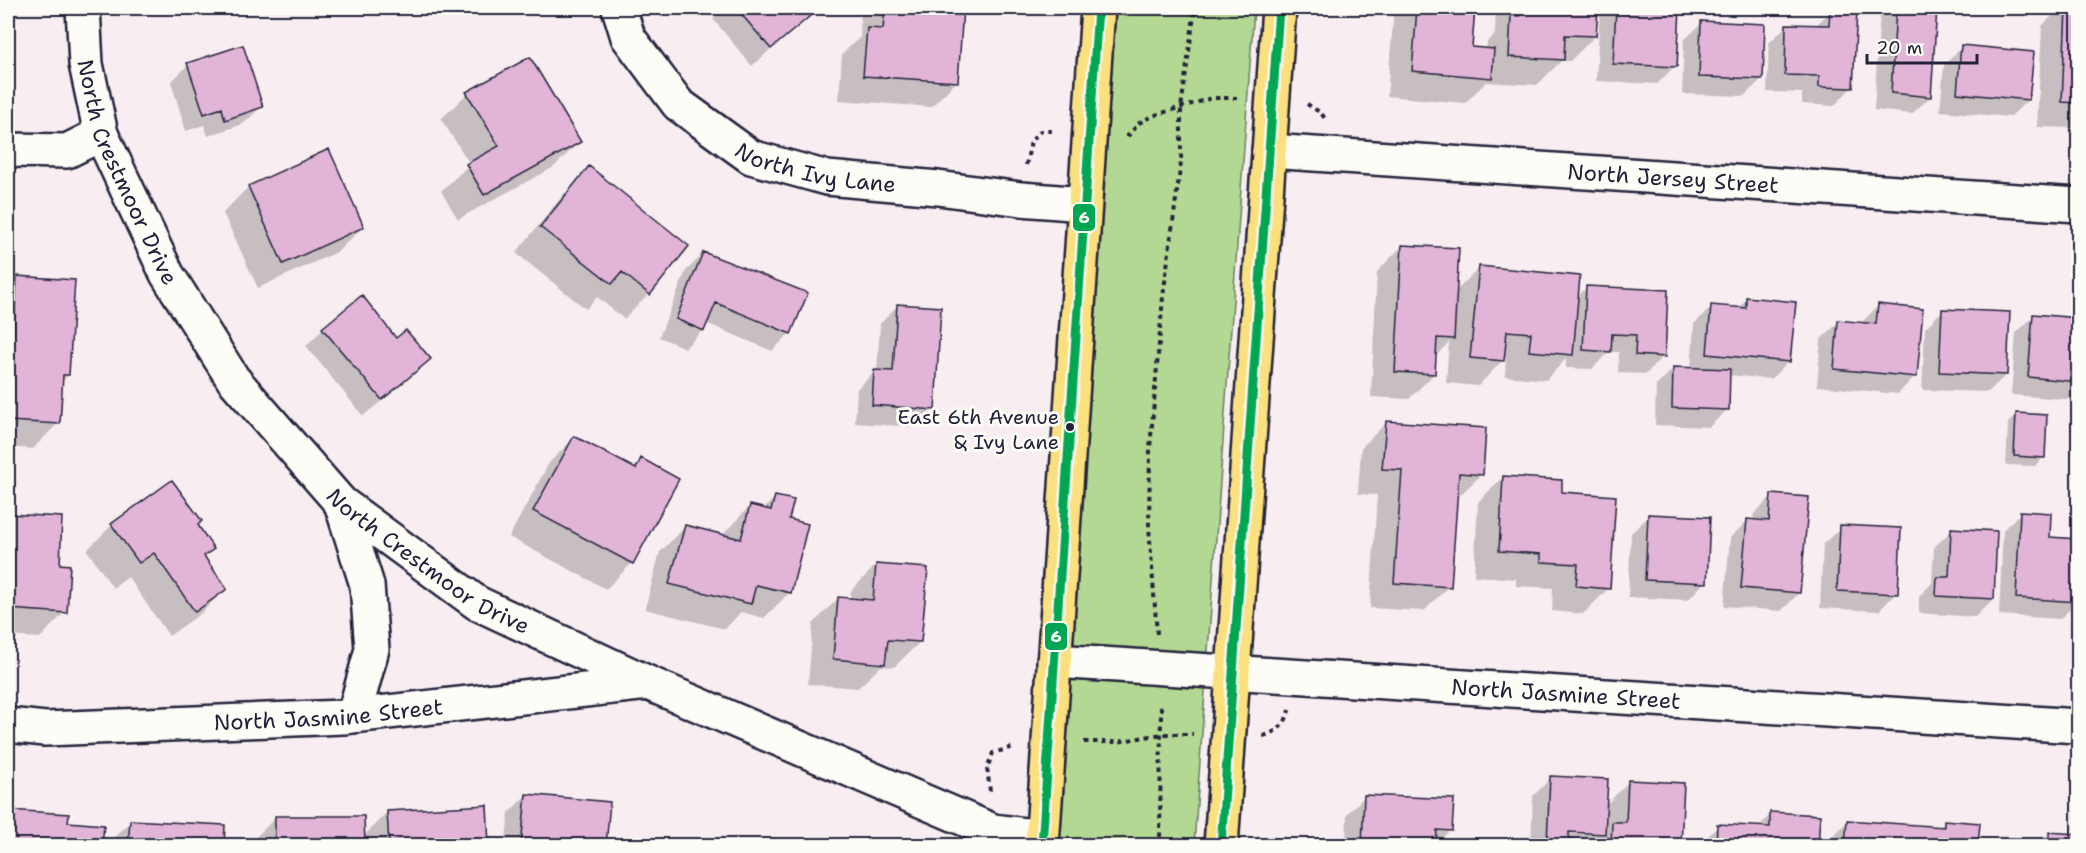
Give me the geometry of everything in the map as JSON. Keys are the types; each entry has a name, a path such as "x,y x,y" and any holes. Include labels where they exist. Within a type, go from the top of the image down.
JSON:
{"main road":[{"path":"1042,841 1098,8"},
{"path":"1221,846 1279,8"}],"street":[{"name":"North Crestmoor Drive","path":"84,8 86,64 101,134 167,274 233,379 341,503 477,603 648,683 993,831 1042,841"},
{"name":"North Ivy Lane","path":"619,8 628,37 678,104 751,157 827,178 1084,204"},
{"path":"8,150 67,151 101,134"},
{"name":"North Jersey Street","path":"1269,151 2079,205"},
{"path":"341,503 368,585 372,650 354,715"},
{"name":"North Jasmine Street","path":"1054,661 2079,726"},
{"name":"North Jasmine Street","path":"8,725 45,729 354,715 648,683"}],"path":[{"path":"1160,846 1162,734 1160,667 1149,527 1150,448 1163,297 1181,162 1181,108 1195,8"},
{"path":"1021,199 1031,141 1041,131 1129,135 1139,123 1152,116 1212,98 1303,101 1321,113 1330,126 1334,155"},
{"path":"993,831 987,768 993,753 1048,742 1117,742 1162,734 1255,738 1274,733 1287,720 1298,676"}],"green space":[{"path":"1115,8 1254,8 1194,845 1056,846"}],"building":[{"path":"736,8 813,8 816,11 771,49"},
{"path":"885,8 963,8 958,82 863,76 867,28 883,29"},
{"path":"1417,8 1475,8 1472,47 1494,49 1492,78 1412,71"},
{"path":"1519,8 1598,8 1596,36 1565,35 1564,60 1509,57 1511,15 1519,16"},
{"path":"1616,8 1680,8 1677,67 1613,64"},
{"path":"1896,8 1937,8 1931,97 1891,93"},
{"path":"2066,8 2078,8 2078,103 2062,102"},
{"path":"1830,9 1857,10 1853,88 1819,87 1819,76 1785,75 1786,24 1829,25"},
{"path":"1701,21 1765,24 1763,79 1699,77"},
{"path":"243,45 263,107 225,120 222,108 204,114 187,63"},
{"path":"1961,45 2034,52 2029,100 1957,93"},
{"path":"530,57 581,142 484,195 466,164 499,146 466,92"},
{"path":"329,149 364,227 283,264 248,186"},
{"path":"589,166 689,246 650,295 622,272 612,284 540,227"},
{"path":"1402,245 1459,248 1454,339 1437,338 1435,374 1395,372"},
{"path":"703,252 808,293 791,334 716,303 704,331 676,319"},
{"path":"1479,266 1580,276 1573,355 1529,351 1531,333 1507,331 1504,361 1470,358"},
{"path":"17,276 75,280 69,375 63,375 60,424 8,421"},
{"path":"1586,286 1668,290 1665,357 1635,355 1636,335 1612,334 1611,352 1583,350"},
{"path":"362,295 396,338 406,330 431,359 382,400 322,328"},
{"path":"1746,297 1796,302 1790,362 1707,354 1711,305 1746,308"},
{"path":"897,304 941,307 935,410 872,405 874,370 893,371"},
{"path":"1878,304 1923,309 1917,377 1834,369 1838,320 1876,324"},
{"path":"1942,309 2010,312 2007,375 1939,372"},
{"path":"2033,314 2078,318 2078,382 2028,377"},
{"path":"1673,367 1730,369 1729,410 1672,408"},
{"path":"2016,413 2047,415 2045,458 2014,456"},
{"path":"1386,421 1486,428 1483,475 1459,473 1451,587 1394,583 1402,470 1382,469"},
{"path":"574,436 636,469 641,458 679,479 633,564 533,511"},
{"path":"1503,476 1562,480 1562,492 1616,496 1610,589 1576,586 1578,564 1541,562 1541,554 1499,551"},
{"path":"172,480 202,521 198,525 214,549 204,556 227,589 195,612 154,553 139,563 111,524"},
{"path":"1771,494 1809,497 1800,593 1741,588 1747,519 1769,521"},
{"path":"775,496 794,500 789,519 808,524 791,593 756,585 751,604 669,584 685,525 741,539 750,505 771,510"},
{"path":"2020,511 2051,513 2050,537 2078,539 2078,602 2016,598"},
{"path":"8,514 62,517 60,564 70,565 67,613 8,609"},
{"path":"1648,514 1710,517 1707,583 1645,580"},
{"path":"1840,525 1901,528 1898,594 1837,591"},
{"path":"1951,528 1997,531 1994,599 1936,596 1937,577 1949,577"},
{"path":"876,564 928,568 921,642 888,640 885,664 833,659 838,597 873,600"},
{"path":"1550,776 1608,779 1605,834 1569,832 1569,844 1547,843"},
{"path":"1628,780 1684,783 1681,846 1611,846 1612,822 1626,822"},
{"path":"526,794 610,802 606,846 521,846"},
{"path":"1364,795 1454,799 1452,831 1437,830 1436,846 1362,846"},
{"path":"487,805 489,846 389,846 387,811"},
{"path":"8,810 69,814 68,822 104,825 102,846 8,846"},
{"path":"1770,812 1820,815 1818,846 1716,846 1717,824 1770,827"},
{"path":"275,816 364,816 365,846 275,846"},
{"path":"130,820 225,825 224,846 128,846"},
{"path":"1847,820 1944,827 1944,820 1980,823 1978,846 1845,846"},
{"path":"2049,832 2078,834 2078,846 2049,846"}],"transit line":[{"name":"6","path":"1042,846 1098,8"},
{"name":"6","path":"1221,846 1279,8"}],"place":[{"name":"East 6th Avenue & Ivy Lane","path":"1070,427"}]}
